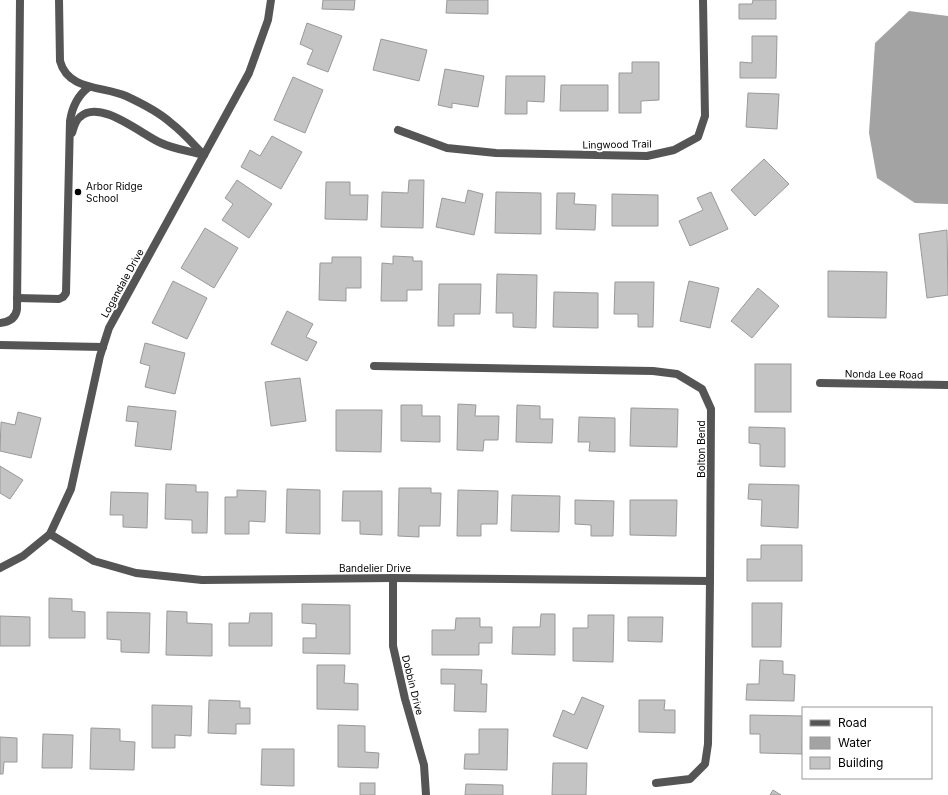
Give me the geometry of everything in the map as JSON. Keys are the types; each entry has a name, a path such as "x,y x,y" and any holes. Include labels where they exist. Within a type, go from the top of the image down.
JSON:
{"street":[{"path":"0,323 7,322 13,318 17,309 20,0"},
{"path":"59,0 59,49 61,65 68,76 76,82 89,87 120,94 146,106 171,123 204,155"},
{"name":"Logandale Drive","path":"0,568 23,556 50,534 71,489 103,347 109,328 122,301 249,73 268,20 271,0"},
{"name":"Lingwood Trail","path":"398,130 447,148 496,153 647,156 674,150 698,137 705,116 703,0"},
{"path":"17,298 59,299 66,293 70,121 72,110 82,93 89,87"},
{"path":"69,142 79,117 87,113 98,112 116,117 160,143 204,155"},
{"path":"0,346 103,347"},
{"name":"Bolton Bend","path":"374,366 653,371 677,374 702,390 711,409 708,744 705,764 690,779 656,783"},
{"name":"Nonda Lee Road","path":"820,383 948,385"},
{"name":"Bandelier Drive","path":"50,534 94,561 136,573 202,580 393,578 710,581"},
{"name":"Dobbin Drive","path":"393,578 393,646 405,699 424,765 426,795"}],"water":[{"path":"909,11 948,16 948,204 915,203 877,178 869,133 875,43"}],"building":[{"path":"323,0 355,0 354,10 322,9"},
{"path":"447,0 488,0 488,14 446,13"},
{"path":"753,0 776,0 776,19 739,19 739,4 752,4"},
{"path":"307,23 342,36 328,72 307,64 313,50 300,44"},
{"path":"752,36 777,36 776,78 740,78 740,62 752,63"},
{"path":"381,39 427,50 419,81 373,70"},
{"path":"632,62 659,62 659,100 641,101 641,113 619,113 619,73 632,73"},
{"path":"445,69 484,76 478,107 452,103 452,108 438,105"},
{"path":"506,76 545,76 544,102 527,101 527,114 505,114"},
{"path":"293,77 323,90 305,133 274,120"},
{"path":"561,85 608,85 608,111 560,111"},
{"path":"748,93 779,94 777,129 746,127"},
{"path":"272,136 302,152 281,189 241,167 250,150 260,156"},
{"path":"764,159 789,184 755,216 731,190"},
{"path":"237,180 272,204 249,238 222,220 233,204 225,198"},
{"path":"409,180 424,180 423,228 381,227 382,192 408,193"},
{"path":"326,182 350,182 350,195 368,195 367,220 325,219"},
{"path":"468,190 483,194 474,235 436,227 442,198 465,203"},
{"path":"496,192 541,193 541,234 495,233"},
{"path":"711,192 728,229 690,246 679,221 703,210 697,198"},
{"path":"557,193 575,193 574,204 596,205 595,230 556,229"},
{"path":"612,194 658,195 658,226 612,226"},
{"path":"205,228 238,248 214,288 181,268"},
{"path":"947,230 948,295 927,298 919,234"},
{"path":"393,256 413,257 413,261 422,261 422,290 407,290 407,301 381,301 382,263 393,264"},
{"path":"332,257 361,257 361,288 346,288 346,301 319,300 320,263 332,263"},
{"path":"828,271 887,272 886,318 828,317"},
{"path":"497,274 537,275 536,328 513,327 513,313 496,313"},
{"path":"173,281 207,298 187,339 152,323"},
{"path":"689,281 719,288 710,328 680,321"},
{"path":"615,282 654,282 653,327 638,327 638,314 614,314"},
{"path":"439,284 481,284 480,314 454,314 454,326 438,326"},
{"path":"758,288 779,306 752,338 731,321"},
{"path":"554,292 598,293 598,328 553,327"},
{"path":"287,311 313,324 306,337 317,342 307,361 271,344"},
{"path":"145,343 185,353 175,394 145,387 150,366 140,363"},
{"path":"755,364 791,364 791,412 755,412"},
{"path":"300,378 306,421 271,426 265,382"},
{"path":"458,404 476,405 475,416 499,416 498,440 484,440 483,451 457,450"},
{"path":"401,405 422,405 422,416 440,416 440,442 401,441"},
{"path":"517,405 540,406 540,419 553,419 552,443 516,442"},
{"path":"128,406 176,411 171,450 135,446 138,422 126,421"},
{"path":"631,408 678,409 677,447 630,446"},
{"path":"336,410 382,410 381,452 336,451"},
{"path":"18,412 41,418 31,458 0,451 1,422 15,425"},
{"path":"579,417 615,418 615,452 589,451 590,442 578,442"},
{"path":"749,427 785,428 785,467 760,466 760,444 749,443"},
{"path":"0,466 23,480 10,499 0,493"},
{"path":"166,484 196,485 196,492 208,492 207,533 192,533 192,520 165,519"},
{"path":"749,484 799,485 798,528 761,526 762,500 748,499"},
{"path":"399,488 431,488 431,493 441,493 440,526 419,526 419,537 398,536"},
{"path":"287,489 320,490 320,534 286,533"},
{"path":"237,490 266,491 265,522 249,521 249,534 225,534 225,497 237,497"},
{"path":"458,490 498,491 497,524 481,524 481,536 457,536"},
{"path":"343,491 382,491 382,535 360,534 360,521 342,521"},
{"path":"111,492 148,493 147,528 123,527 123,515 110,515"},
{"path":"512,495 560,496 559,532 511,531"},
{"path":"575,500 614,501 613,536 591,536 591,525 575,524"},
{"path":"630,500 677,500 676,536 630,535"},
{"path":"761,545 802,545 802,581 747,581 747,559 761,559"},
{"path":"49,598 72,599 72,611 85,612 85,638 49,638"},
{"path":"752,603 782,603 781,647 752,647"},
{"path":"302,604 350,605 350,654 303,653 303,638 316,638 316,624 302,623"},
{"path":"167,611 187,612 187,623 212,624 212,656 166,655"},
{"path":"107,612 150,613 149,653 121,652 121,640 107,639"},
{"path":"250,613 272,613 272,646 229,646 229,623 249,623"},
{"path":"541,614 555,614 555,655 512,654 513,627 540,627"},
{"path":"588,615 614,615 613,662 573,661 573,628 588,628"},
{"path":"0,616 30,617 30,646 0,646"},
{"path":"628,617 663,617 662,642 628,641"},
{"path":"456,618 480,618 480,627 492,627 492,643 479,643 479,655 432,655 432,630 455,630"},
{"path":"760,660 783,661 783,674 795,675 794,701 746,700 747,684 759,684"},
{"path":"317,665 345,665 344,683 358,684 358,710 317,709"},
{"path":"441,669 482,670 481,684 487,684 486,712 454,711 455,684 441,684"},
{"path":"582,697 604,706 587,749 553,736 563,710 574,715"},
{"path":"209,700 240,701 240,708 250,708 250,724 236,724 236,734 208,733"},
{"path":"639,700 665,700 664,710 675,710 675,733 639,732"},
{"path":"152,705 192,706 191,736 175,735 175,748 152,748"},
{"path":"750,715 802,716 802,754 760,753 760,734 750,734"},
{"path":"338,725 365,726 365,752 379,753 378,768 338,767"},
{"path":"91,728 120,729 120,741 135,742 134,770 90,769"},
{"path":"479,729 508,729 507,770 464,769 465,754 479,754"},
{"path":"43,734 73,735 72,768 42,768"},
{"path":"0,737 17,738 17,762 4,762 3,774 0,774"},
{"path":"262,749 294,749 294,786 261,785"},
{"path":"553,763 587,763 586,795 552,795"},
{"path":"360,783 375,783 375,795 360,795"},
{"path":"466,784 503,785 503,795 465,795"},
{"path":"773,790 781,795 770,795"}],"place":[{"name":"Arbor Ridge School","path":"78,192"}]}
